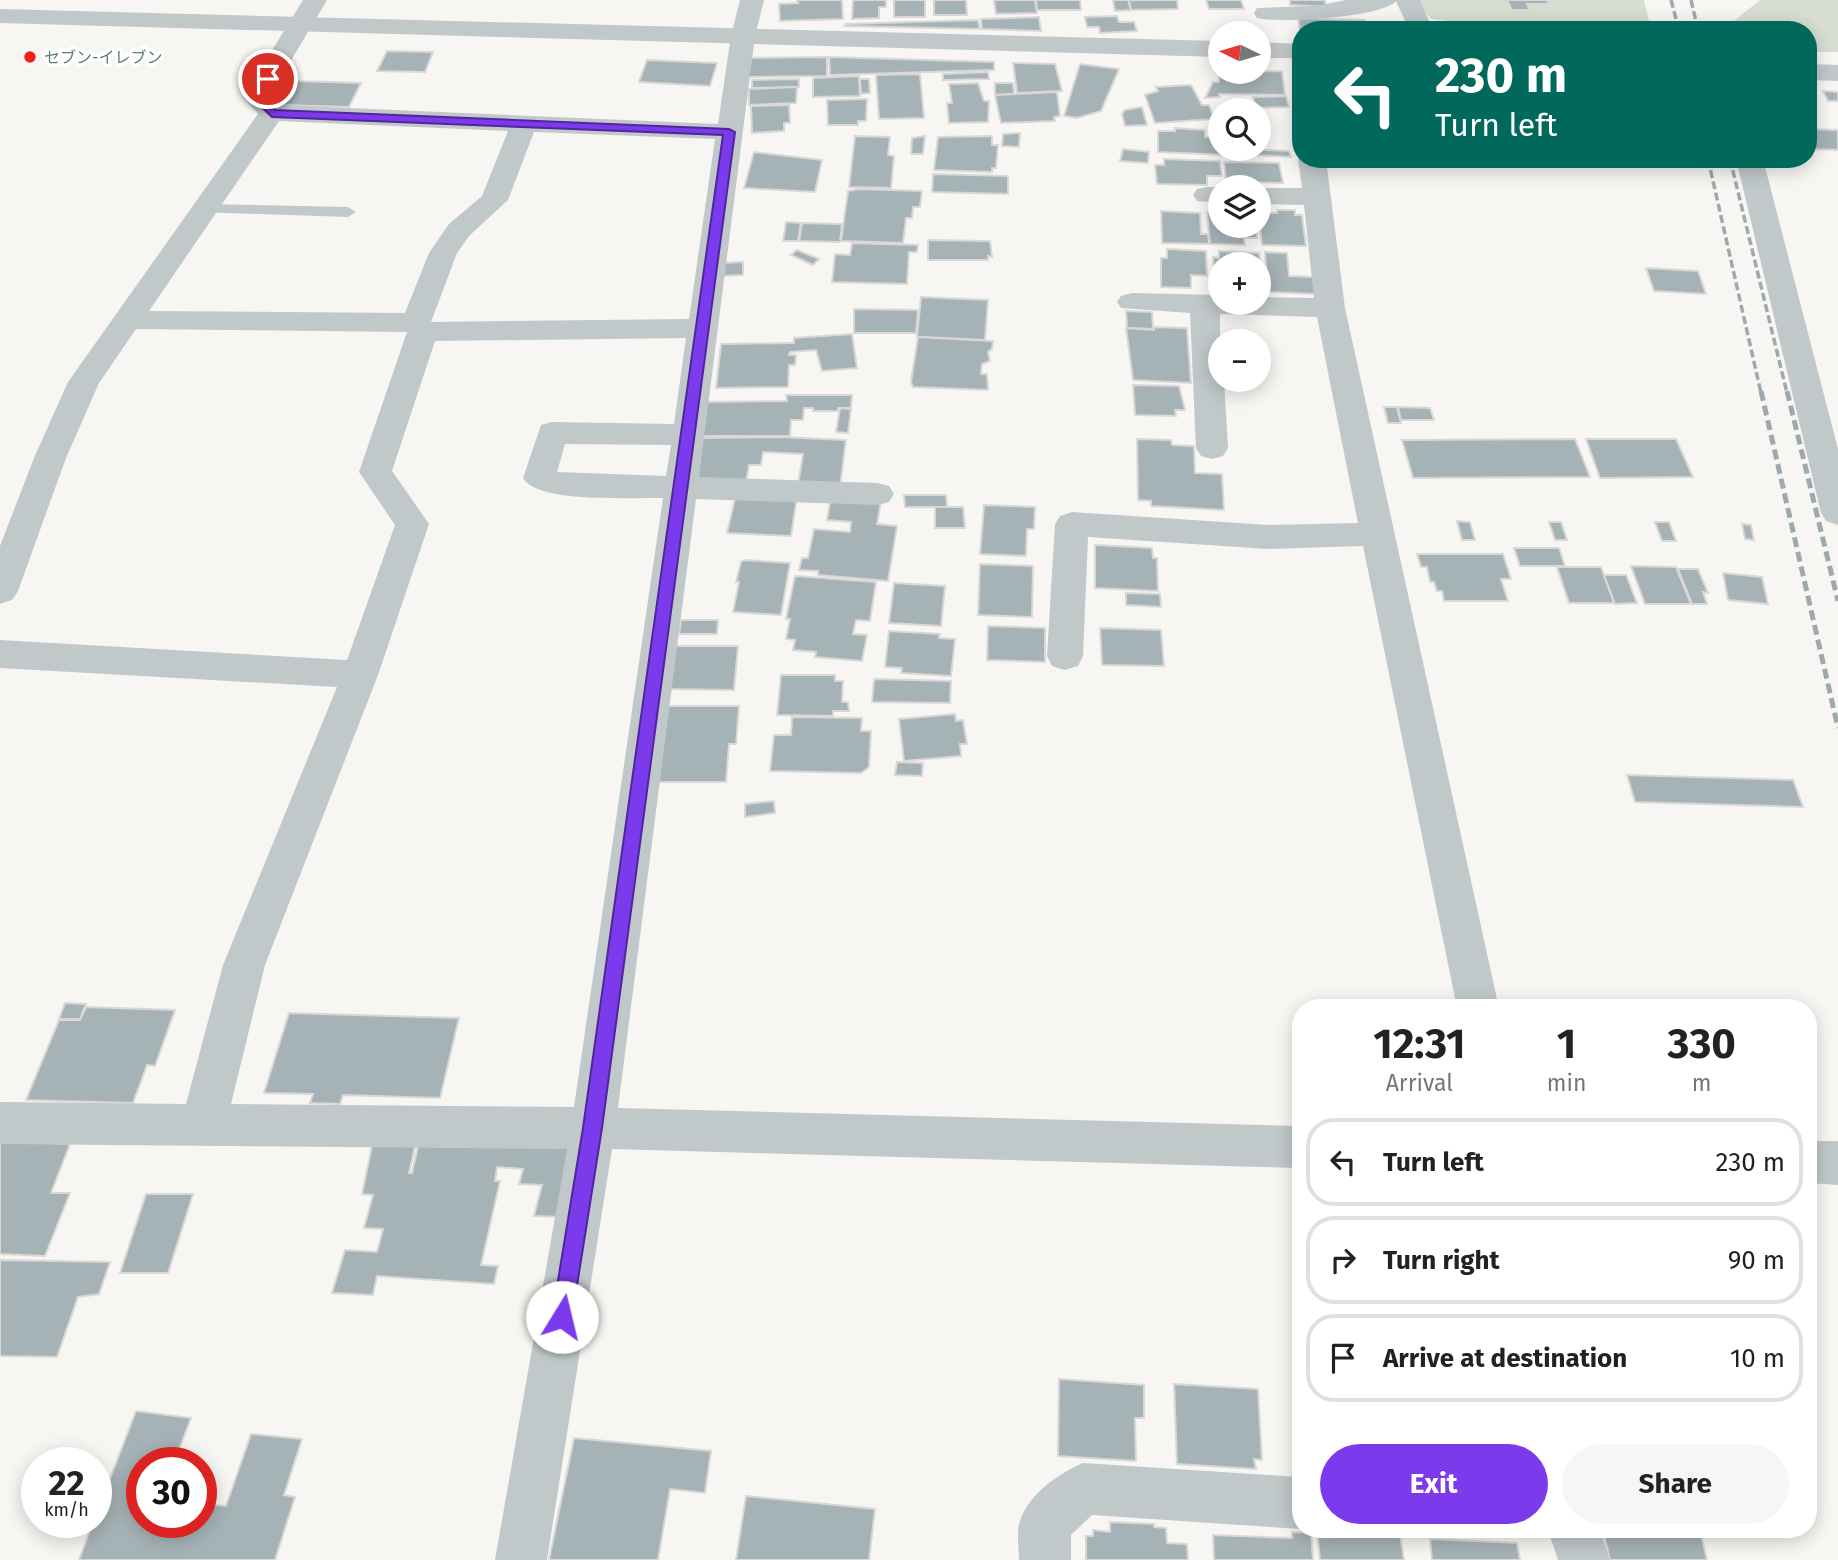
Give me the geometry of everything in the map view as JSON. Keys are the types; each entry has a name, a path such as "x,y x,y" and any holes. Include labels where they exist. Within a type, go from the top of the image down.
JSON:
{"street":[{"path":"521,1560 593,1128 729,132 743,36 752,0"},
{"path":"1265,6 1316,13 1385,0"},
{"path":"1408,0 1417,21"},
{"path":"309,13 256,97 272,113 729,132"},
{"path":"0,16 309,13 743,36 1208,49"},
{"path":"1271,51 1292,51"},
{"path":"1817,72 1838,73"},
{"path":"0,591 50,458 84,382 272,113"},
{"path":"202,1125 244,965 360,675 412,524 375,472 443,253 459,230 495,200 524,124"},
{"path":"1313,168 1330,308 1476,999"},
{"path":"1750,168 1838,513"},
{"path":"1271,196 1316,197"},
{"path":"1132,302 1330,308"},
{"path":"1205,304 1212,448"},
{"path":"125,320 420,328 703,328"},
{"path":"687,435 552,433 539,478 551,483 877,494"},
{"path":"1065,656 1072,524 1268,537 1379,534"},
{"path":"0,654 360,675"},
{"path":"0,1123 593,1128 1292,1147"},
{"path":"1817,1162 1838,1163"},
{"path":"1045,1560 1045,1524 1083,1489 1292,1502"},
{"path":"1577,1538 1584,1560"}],"lane":[{"path":"205,209 348,212"}],"shaded area":[{"path":"1416,0 1644,0 1649,21 1449,21 1431,19"},
{"path":"1760,0 1838,0 1838,52 1817,52 1817,21 1734,21"}],"building":[{"path":"797,0 842,0 843,19 780,21 779,4 798,3"},
{"path":"853,0 886,0 886,7 879,7 879,18 852,19"},
{"path":"894,0 925,0 925,17 894,17"},
{"path":"934,0 966,0 967,15 934,15"},
{"path":"994,0 1035,0 1037,13 996,14"},
{"path":"1036,0 1080,0 1081,10 1037,10"},
{"path":"1113,0 1128,0 1131,10 1115,11"},
{"path":"1129,0 1177,0 1178,9 1131,10"},
{"path":"1206,0 1241,0 1244,9 1209,9"},
{"path":"1290,0 1325,0 1326,7 1290,5"},
{"path":"1507,0 1547,0 1549,4 1527,4 1530,10 1512,10"},
{"path":"1117,16 1119,22 1134,22 1137,31 1100,33 1099,27 1087,27 1085,17"},
{"path":"1039,17 1041,31 982,29 981,19"},
{"path":"1298,18 1365,21 1298,21"},
{"path":"978,20 980,29 845,26 846,24"},
{"path":"387,51 433,52 425,72 377,71"},
{"path":"827,57 827,76 746,77 747,58"},
{"path":"829,57 994,62 994,70 830,75"},
{"path":"647,60 717,63 710,86 639,82"},
{"path":"1013,63 1055,64 1062,91 1017,93"},
{"path":"1080,64 1119,69 1101,111 1077,118 1064,116"},
{"path":"1271,71 1282,71 1285,95 1219,94 1220,97 1205,98 1212,84 1271,84"},
{"path":"988,72 989,79 943,80 943,74"},
{"path":"920,74 924,118 879,119 876,75"},
{"path":"859,76 860,96 813,97 813,78"},
{"path":"799,79 799,87 752,88 752,80"},
{"path":"860,79 869,79 870,93 861,94"},
{"path":"294,81 361,83 349,107 280,105"},
{"path":"978,83 984,101 989,101 988,122 949,123 947,103 952,103 949,84"},
{"path":"995,83 1013,83 1014,94 995,95"},
{"path":"1191,85 1202,105 1208,105 1208,119 1155,123 1145,95 1158,91 1156,87"},
{"path":"797,87 796,103 749,105 749,89"},
{"path":"1823,91 1838,92 1838,101 1828,101"},
{"path":"1057,92 1060,116 1054,117 1055,121 1001,123 995,95"},
{"path":"1286,96 1289,107 1271,108 1271,98 1253,97"},
{"path":"867,99 866,121 858,121 858,125 828,125 827,100"},
{"path":"789,105 790,123 784,123 784,131 752,133 751,106"},
{"path":"1142,107 1147,125 1125,126 1122,114 1125,110"},
{"path":"1175,128 1205,130 1208,154 1158,152 1158,131 1175,131"},
{"path":"1817,129 1838,130 1838,150 1817,149"},
{"path":"1020,133 1019,147 1002,146 1003,134"},
{"path":"855,136 890,137 888,155 894,156 891,188 849,187"},
{"path":"925,136 923,154 911,154 912,138"},
{"path":"992,136 992,145 998,145 996,168 992,168 992,172 934,170 938,137"},
{"path":"1123,149 1149,152 1148,163 1120,161"},
{"path":"1271,150 1289,151 1291,157 1271,156"},
{"path":"754,152 822,160 815,192 744,188"},
{"path":"1164,159 1220,161 1222,175 1208,175 1207,185 1157,184 1155,165 1164,165"},
{"path":"1224,162 1279,163 1283,183 1271,183 1271,175 1225,175"},
{"path":"933,174 1008,176 1008,194 932,192"},
{"path":"848,191 922,191 920,207 913,207 912,218 906,218 903,243 841,241"},
{"path":"1277,210 1295,210 1295,215 1302,215 1306,246 1262,245 1261,238 1271,238 1271,213 1277,213"},
{"path":"1161,211 1200,213 1201,234 1208,234 1209,244 1162,243"},
{"path":"786,222 801,223 798,241 783,241"},
{"path":"802,223 842,224 840,242 799,241"},
{"path":"1209,238 1244,238 1245,245 1210,244"},
{"path":"928,240 990,241 992,257 988,256 988,260 928,260"},
{"path":"852,243 918,245 917,252 909,252 907,284 832,282 835,254 850,255"},
{"path":"1167,249 1206,251 1207,276 1191,275 1191,288 1161,287 1161,258 1167,258"},
{"path":"797,250 819,259 813,265 791,255"},
{"path":"1271,252 1287,253 1289,276 1313,277 1315,294 1271,292"},
{"path":"743,262 743,275 721,276 721,263"},
{"path":"1646,268 1698,271 1706,294 1654,291"},
{"path":"921,297 988,300 985,340 917,337"},
{"path":"854,309 918,310 916,333 854,333"},
{"path":"1126,311 1152,312 1153,329 1127,328"},
{"path":"1154,327 1187,328 1191,383 1133,380 1126,328 1154,330"},
{"path":"852,334 857,368 822,371 816,350 790,352 789,355 796,355 795,365 789,365 788,387 716,388 721,344 794,343 794,338"},
{"path":"918,337 993,341 992,349 988,352 990,361 982,364 981,374 987,374 988,390 913,387 911,382"},
{"path":"1133,385 1179,386 1185,410 1175,410 1176,416 1135,415"},
{"path":"786,395 852,395 851,408 813,411 813,408 804,408 803,420 791,420 790,436 700,436 704,402 787,401"},
{"path":"1384,407 1397,407 1401,423 1388,423"},
{"path":"1398,407 1430,408 1434,420 1401,420"},
{"path":"840,408 851,409 848,433 836,432"},
{"path":"700,438 846,440 840,487 798,485 803,454 763,452 761,465 749,465 746,483 686,480"},
{"path":"1137,439 1171,440 1172,445 1194,446 1195,473 1222,474 1224,510 1151,506 1151,501 1138,500"},
{"path":"1575,439 1590,477 1413,478 1402,440"},
{"path":"1586,439 1676,439 1693,477 1600,478"},
{"path":"736,494 797,497 791,536 727,533"},
{"path":"904,495 946,495 947,507 905,507"},
{"path":"831,497 881,501 877,524 897,526 888,581 818,575 818,571 799,570 802,558 808,558 814,529 850,532 851,522 827,520"},
{"path":"984,505 1035,507 1034,529 1027,529 1026,556 980,554"},
{"path":"935,507 963,507 965,528 935,528"},
{"path":"1457,521 1470,522 1475,540 1462,540"},
{"path":"1549,522 1561,522 1567,540 1555,540"},
{"path":"1655,522 1669,522 1676,541 1662,541"},
{"path":"1742,524 1751,525 1754,540 1745,539"},
{"path":"1095,545 1152,548 1153,558 1157,558 1158,591 1095,588"},
{"path":"1514,548 1559,548 1565,566 1520,566"},
{"path":"1417,554 1503,554 1511,579 1501,579 1508,601 1444,601 1442,591 1437,591 1434,582 1430,582 1427,567 1421,567"},
{"path":"741,562 790,563 781,615 733,612 739,582 736,582"},
{"path":"980,564 1033,566 1032,617 978,615"},
{"path":"1631,566 1676,567 1691,604 1645,604"},
{"path":"1557,567 1601,567 1614,603 1569,603"},
{"path":"1678,569 1698,569 1708,593 1703,592 1707,604 1692,604"},
{"path":"1723,573 1762,577 1768,604 1728,600"},
{"path":"1604,575 1626,575 1637,603 1615,604"},
{"path":"795,576 876,582 870,621 856,620 853,634 867,635 862,661 815,657 816,652 793,650 795,640 786,639 790,619 786,619"},
{"path":"894,583 945,586 941,626 889,623"},
{"path":"1126,593 1160,594 1161,607 1126,605"},
{"path":"681,620 718,620 717,634 679,634"},
{"path":"988,626 1045,628 1045,662 987,660"},
{"path":"1100,628 1161,630 1164,666 1102,665"},
{"path":"889,631 940,634 939,638 955,639 951,676 901,673 902,668 885,667"},
{"path":"669,646 738,646 734,690 663,689"},
{"path":"781,675 835,675 835,681 843,681 842,702 848,702 849,711 833,711 833,716 777,715"},
{"path":"874,679 951,681 950,703 872,702"},
{"path":"661,706 739,706 736,744 729,744 726,782 652,782"},
{"path":"955,714 956,721 963,720 967,744 960,744 961,756 904,761 899,719"},
{"path":"792,717 862,718 861,731 871,731 869,767 861,773 770,771 774,735 791,735"},
{"path":"897,762 923,763 922,776 895,775"},
{"path":"1627,775 1793,780 1803,807 1635,802"},
{"path":"774,801 775,813 745,817 745,804"},
{"path":"65,1003 86,1004 80,1019 59,1019"},
{"path":"86,1007 175,1010 155,1066 147,1065 133,1103 26,1100 59,1020 80,1020"},
{"path":"289,1013 459,1018 440,1098 343,1095 340,1104 310,1103 313,1094 264,1093"},
{"path":"0,1141 70,1144 51,1193 70,1193 45,1256 0,1254"},
{"path":"373,1141 416,1142 409,1173 412,1173 419,1142 578,1145 563,1217 534,1216 542,1185 519,1184 523,1169 497,1167 495,1181 500,1181 481,1265 498,1266 494,1284 377,1276 373,1295 332,1293 345,1250 377,1252 383,1229 364,1228 373,1195 362,1194"},
{"path":"146,1194 193,1194 168,1273 120,1273"},
{"path":"0,1260 110,1262 99,1294 78,1297 57,1357 0,1356"},
{"path":"1059,1379 1144,1385 1144,1418 1135,1418 1136,1461 1058,1456"},
{"path":"1174,1384 1258,1389 1262,1460 1254,1459 1256,1469 1177,1464"},
{"path":"136,1411 191,1418 180,1447 126,1447 126,1538 217,1538 217,1505 226,1506 251,1434 302,1439 284,1495 295,1497 275,1560 79,1560 87,1538 112,1538 112,1473"},
{"path":"574,1438 711,1451 705,1493 670,1489 658,1560 549,1560"},
{"path":"746,1496 875,1509 869,1560 736,1560"},
{"path":"1110,1522 1154,1524 1154,1527 1166,1528 1167,1543 1187,1544 1188,1560 1086,1560 1086,1536 1093,1536 1093,1530 1110,1532"},
{"path":"1213,1535 1311,1538 1313,1560 1214,1560"},
{"path":"1318,1538 1401,1538 1404,1560 1320,1560"},
{"path":"1605,1538 1702,1538 1707,1560 1610,1560"},
{"path":"1430,1539 1517,1543 1520,1560 1432,1560"}],"railway":[{"path":"1671,0 1677,21"},
{"path":"1691,0 1696,21"},
{"path":"1710,168 1761,393"},
{"path":"1732,168 1787,393"},
{"path":"1761,391 1838,728"},
{"path":"1787,391 1838,601"}],"place":[{"name":"セブン-イレブン","path":"30,57"}],"route":[{"path":"268,79 256,97 272,113 729,132 593,1128 562,1317"}]}
